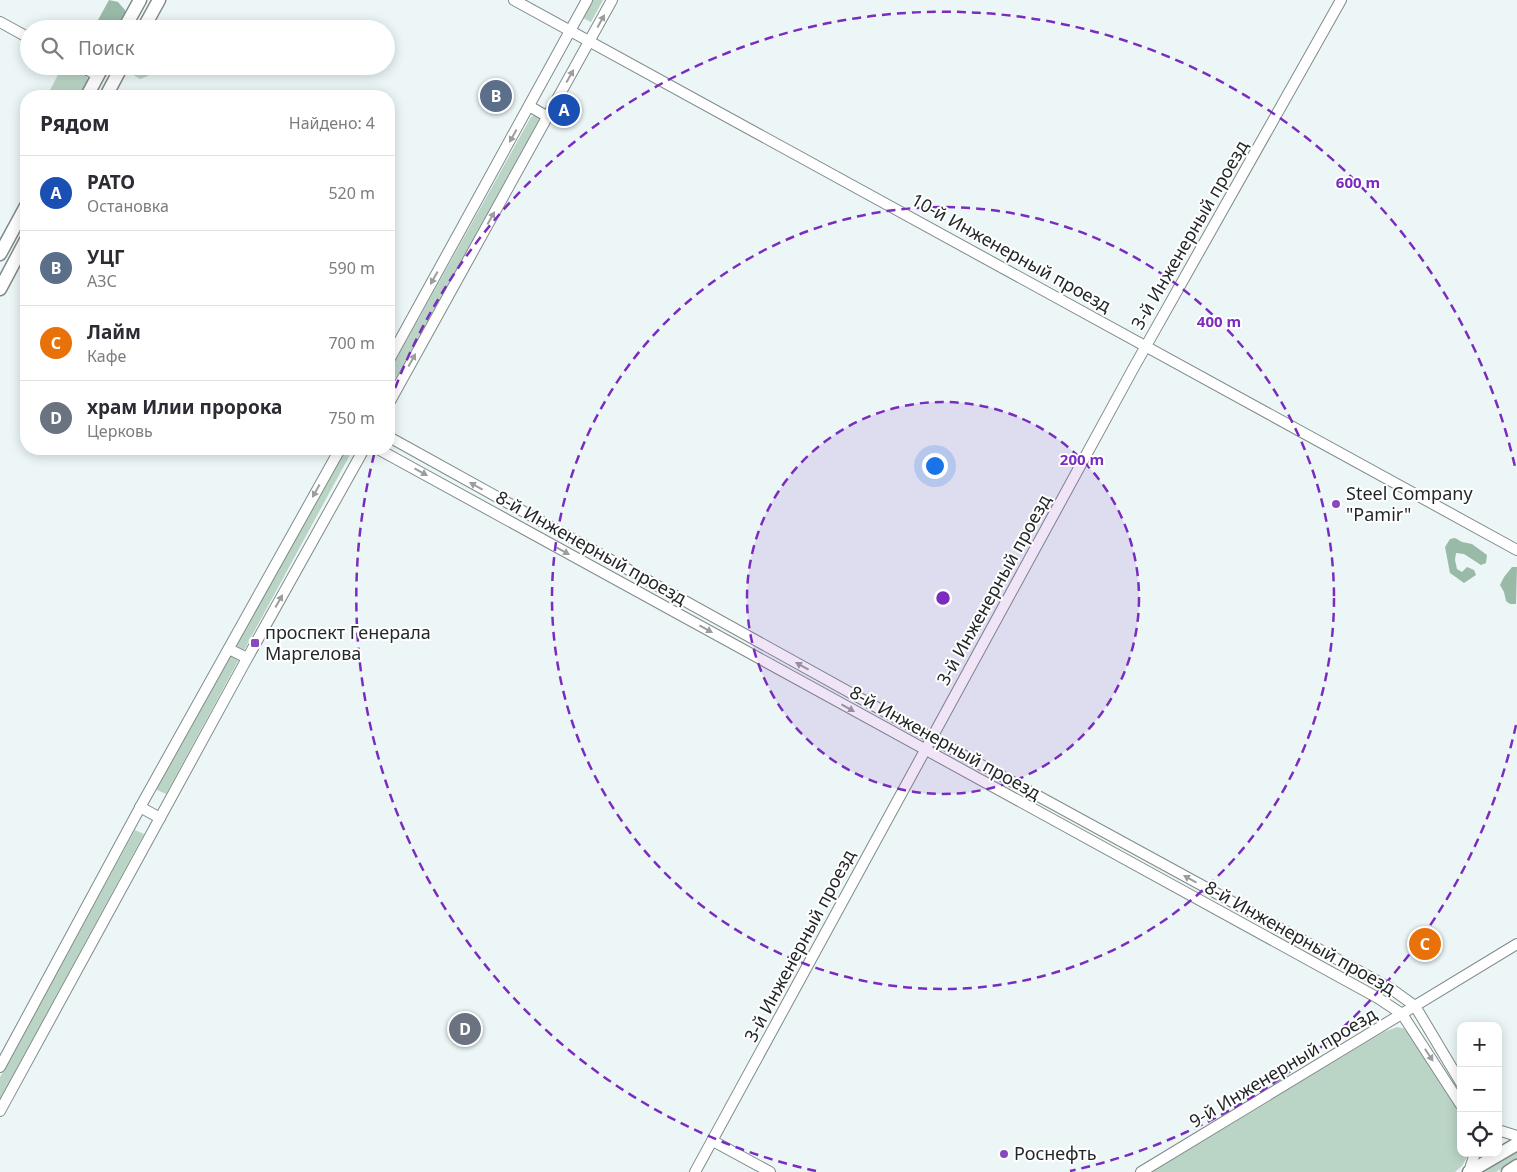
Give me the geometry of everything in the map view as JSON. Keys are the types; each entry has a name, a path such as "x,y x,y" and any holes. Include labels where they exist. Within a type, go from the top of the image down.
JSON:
{"main road":[{"path":"129,20 140,0"},
{"path":"148,20 159,0"},
{"path":"90,90 99,75"},
{"path":"105,75 113,83"},
{"path":"109,90 117,75"},
{"path":"0,254 5,234 20,214"},
{"path":"5,234 20,241"},
{"path":"0,289 20,254"},
{"path":"1469,1172 1517,1144"},
{"path":"1508,1172 1517,1166"}],"street":[{"name":"10-й Инженерный проезд","path":"514,0 1517,550"},
{"path":"395,349 587,0"},
{"path":"395,392 612,0"},
{"name":"3-й Инженерный проезд","path":"695,1172 1146,346 1342,0"},
{"path":"0,22 20,33"},
{"path":"529,106 548,117"},
{"name":"8-й Инженерный проезд","path":"395,440 932,738 1390,988 1415,1006 1457,1076"},
{"path":"0,1067 140,807 337,455"},
{"path":"0,1111 247,658 361,455"},
{"name":"8-й Инженерный проезд","path":"389,455 1370,994 1402,1014 1457,1099"},
{"path":"228,651 247,658"},
{"path":"824,695 831,682"},
{"path":"140,807 160,818"},
{"name":"9-й Инженерный проезд","path":"1141,1172 1517,944"},
{"path":"1502,1131 1517,1136"},
{"path":"713,1141 770,1172"},
{"path":"1469,1172 1474,1157"}],"green space":[{"path":"109,0 118,2 125,10 123,20 98,20"},
{"path":"590,0 603,0 591,22 581,17"},
{"path":"58,75 85,75 88,79 83,90 50,90"},
{"path":"134,75 148,75 148,76 140,79"},
{"path":"535,115 539,117 539,121 395,379 395,361 531,117"},
{"path":"342,455 350,455 166,794 155,789"},
{"path":"1455,538 1472,544 1487,555 1486,563 1481,565 1464,554 1456,553 1457,569 1462,572 1467,567 1474,570 1476,575 1464,583 1450,573 1445,547 1450,539"},
{"path":"1512,567 1517,567 1516,604 1510,604 1506,601 1500,585"},
{"path":"135,830 144,834 0,1099 0,1077"},
{"path":"1397,1027 1406,1029 1416,1040 1457,1107 1457,1157 1467,1157 1462,1166 1455,1172 1151,1172 1384,1032"},
{"path":"1517,1150 1517,1160 1496,1172 1481,1172"}],"place":[{"name":"УЦГ","path":"496,96"},
{"name":"РАТО","path":"564,110"},
{"name":"Steel Company \"Pamir\"","path":"1336,504"},
{"name":"проспект Генерала Маргелова","path":"255,643"},
{"name":"Лайм","path":"1425,944"},
{"name":"храм Илии пророка","path":"465,1029"},
{"name":"Роснефть","path":"1004,1154"}]}
